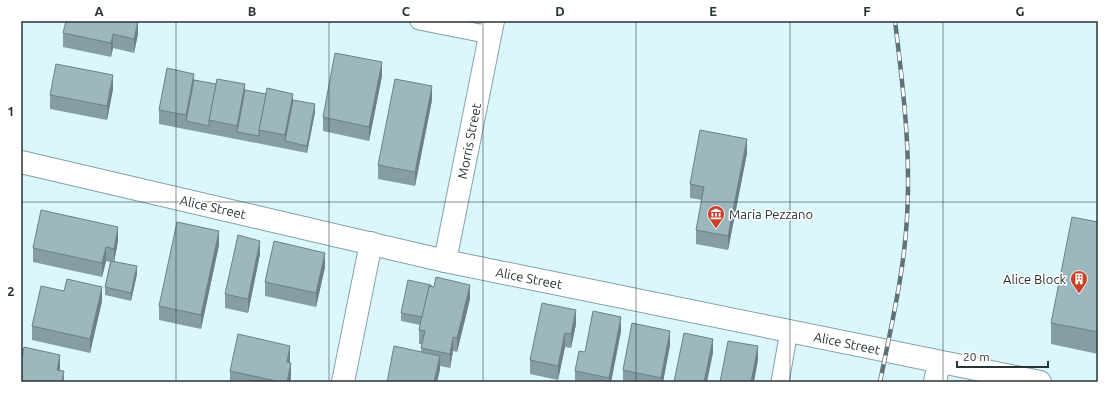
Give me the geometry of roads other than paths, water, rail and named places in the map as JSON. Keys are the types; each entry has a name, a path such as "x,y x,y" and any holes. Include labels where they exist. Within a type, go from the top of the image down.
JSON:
{"street":[{"name":"Morris Street","path":"445,261 491,28"},
{"name":"Alice Street","path":"21,162 445,261 789,331 937,372 1040,382"},
{"path":"343,382 370,243"}],"lane":[{"path":"419,21 491,28"},
{"path":"780,382 789,331"}],"railway":[{"path":"880,382 900,280 907,218 907,144 895,21"}],"place":[{"name":"Maria Pezzano","path":"716,229"},
{"name":"Alice Block","path":"1079,294"}]}
